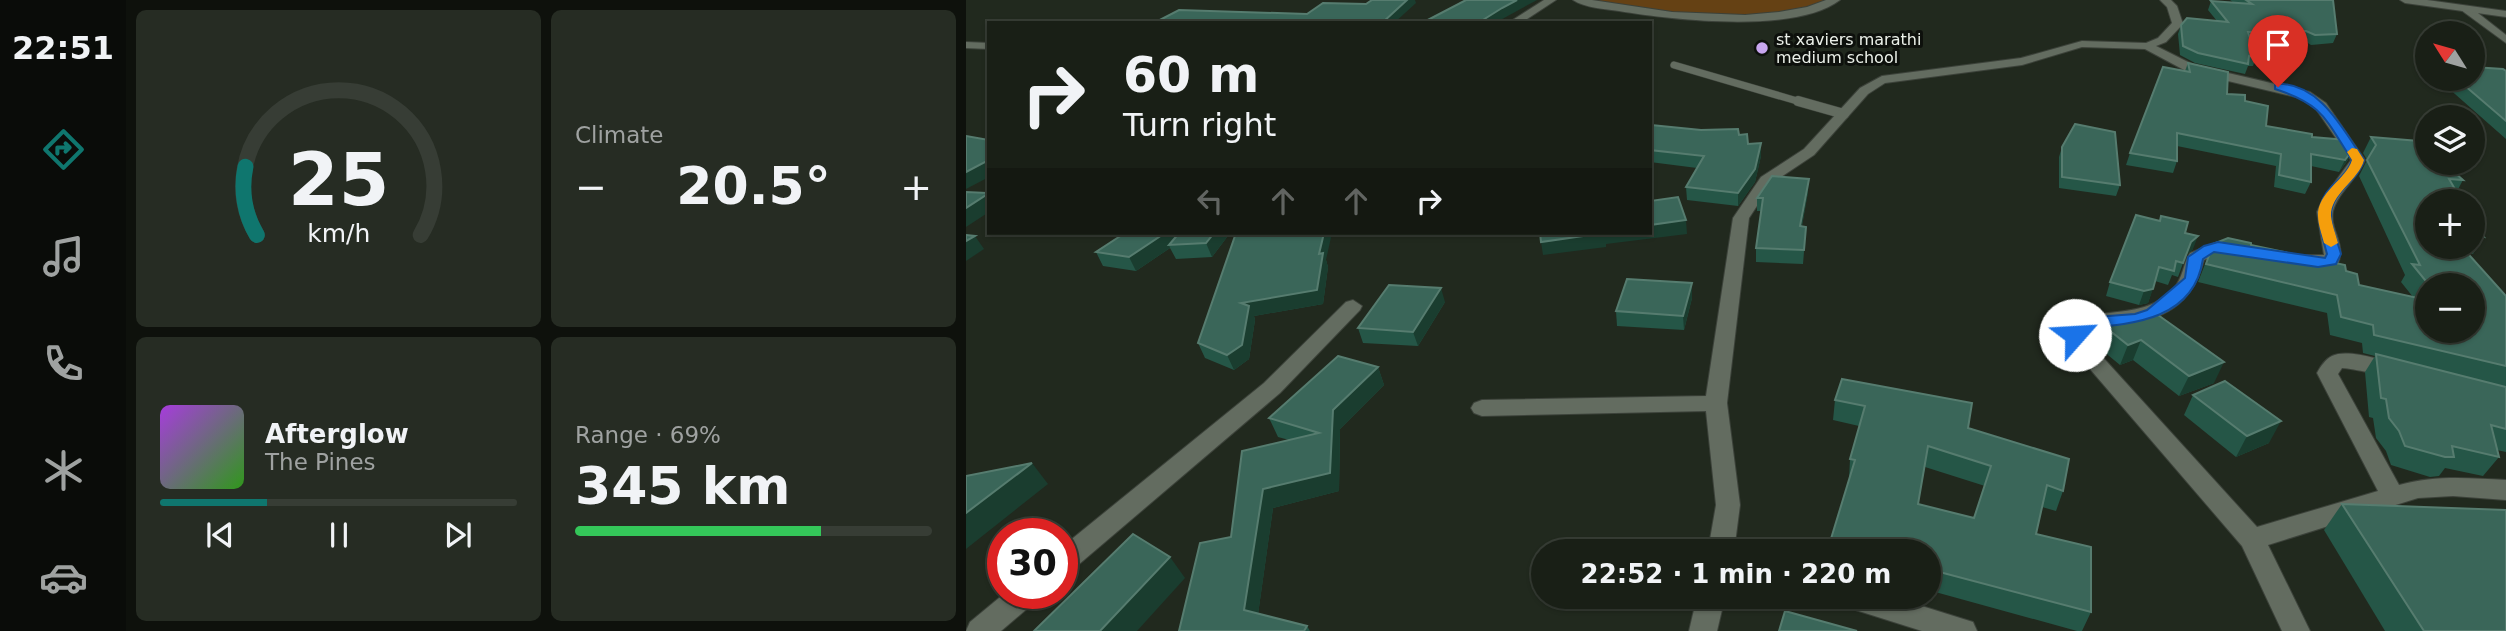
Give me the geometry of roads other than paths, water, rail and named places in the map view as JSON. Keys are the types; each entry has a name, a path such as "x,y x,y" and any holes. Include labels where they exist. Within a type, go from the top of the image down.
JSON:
{"street":[{"path":"1516,21 1551,0"},
{"path":"1578,0 1653,12 1745,18 1784,16 1823,6 1835,0"},
{"path":"1723,539 1728,505 1716,403 1741,218 1766,180 1809,152 1864,91 1882,80 2022,61 2082,44 2147,46 2162,40 2178,24 2172,6 2165,0"},
{"path":"2405,0 2506,14"},
{"path":"2465,8 2506,40"},
{"path":"966,45 987,46"},
{"path":"2147,46 2190,68 2305,95 2321,106 2358,160 2355,170 2334,192 2324,214 2334,254 2331,261 2318,263 2281,257"},
{"path":"2255,253 2218,247 2209,249 2196,257 2192,278 2183,290 2153,314 2136,319 2082,323 2075,329 2079,342 2252,539 2296,631"},
{"path":"1078,549 1272,388 1353,306"},
{"path":"2393,496 2328,373 2337,361 2367,363 2418,376"},
{"path":"1482,408 1716,403"},
{"path":"2252,539 2418,489 2453,487 2506,490"},
{"path":"980,631 1006,609"},
{"path":"1703,631 1708,609"},
{"path":"1892,609 1963,631"}],"lane":[{"path":"1674,65 1844,114"}],"place":[{"name":"st xaviers marathi medium school","path":"1762,48"}]}
